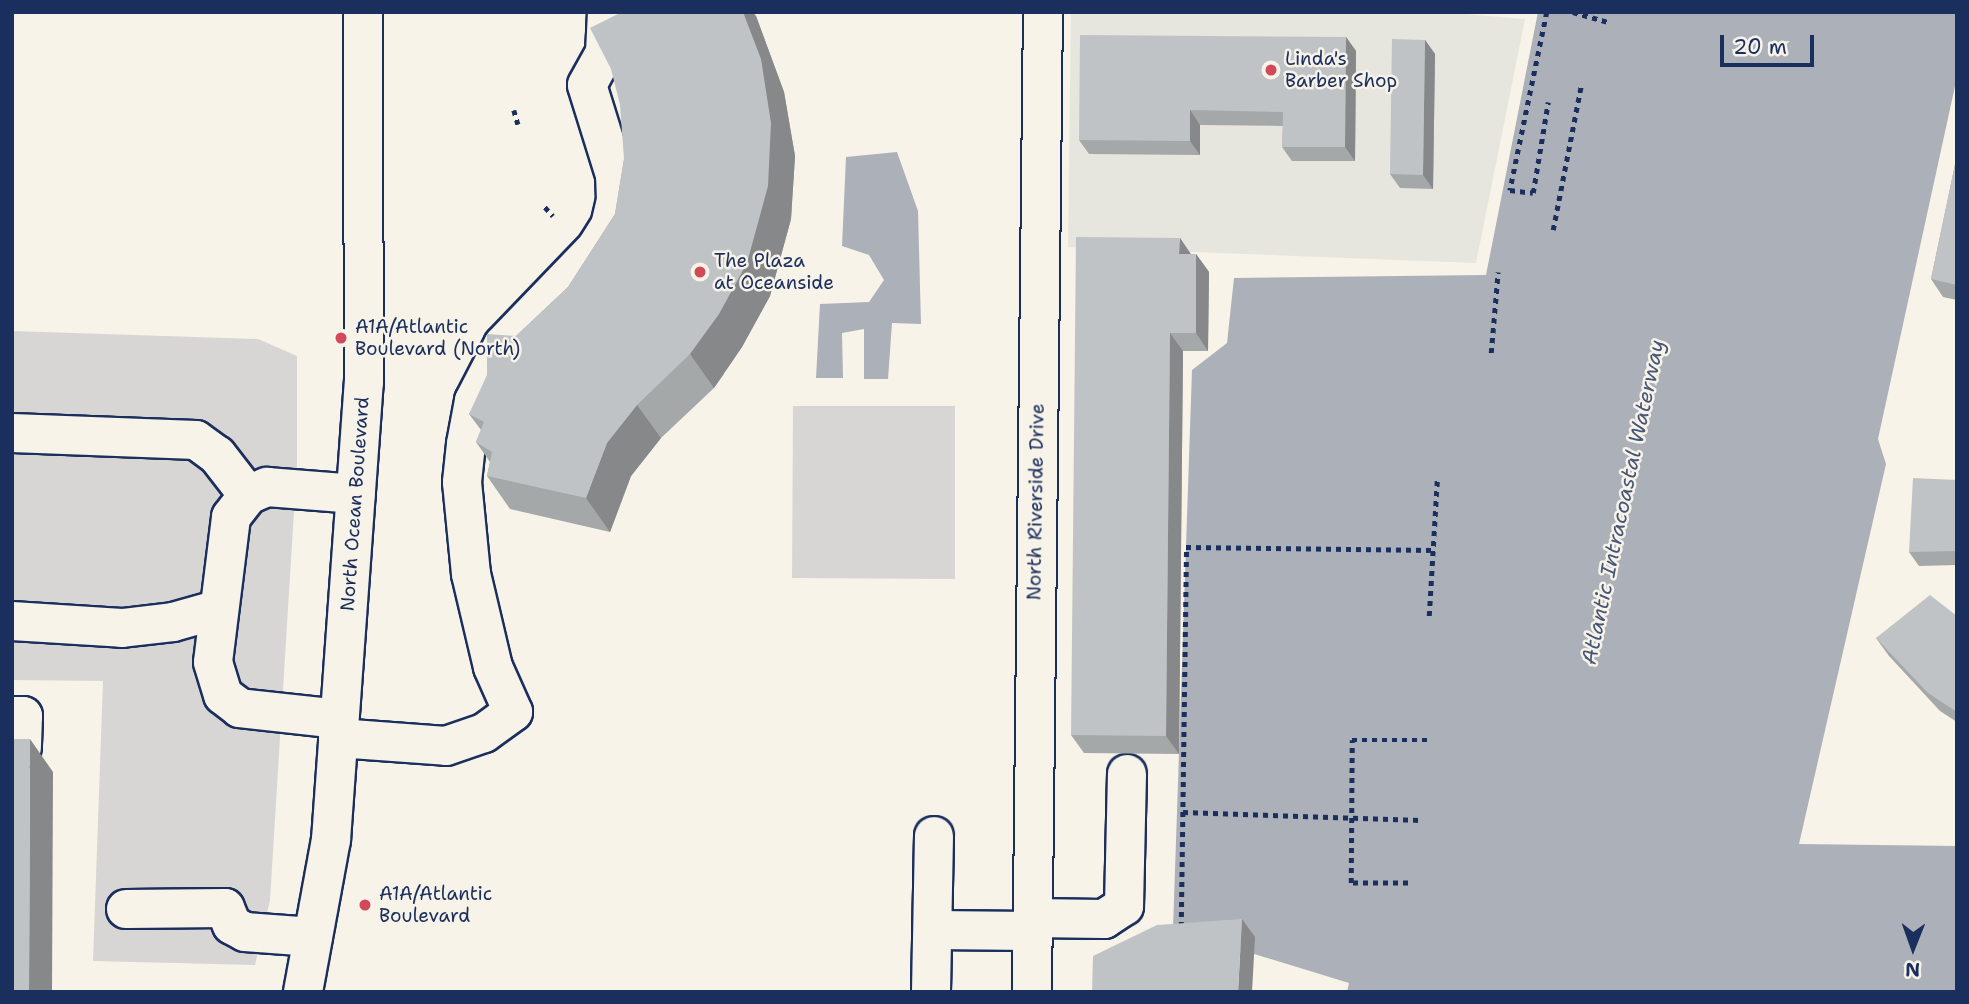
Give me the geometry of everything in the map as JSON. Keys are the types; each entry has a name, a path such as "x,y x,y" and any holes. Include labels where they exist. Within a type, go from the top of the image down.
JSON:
{"main road":[{"name":"North Ocean Boulevard","path":"303,992 331,840 364,383 362,12"},
{"path":"356,494 267,487 248,495 231,517 213,662 223,695 240,708 446,746 484,733 513,712 493,667 471,574 462,482 466,444 474,401 503,345 596,248 610,226 616,201 615,175 587,85 605,52 607,12"},
{"path":"605,52 634,37 664,12"},
{"name":"North Riverside Drive","path":"1034,991 1032,924 1044,12"},
{"path":"12,433 197,440 217,455 248,495"},
{"path":"12,621 121,628 173,622 219,609"},
{"path":"933,930 1104,919 1124,906 1127,774"},
{"path":"931,992 934,836"},
{"path":"126,909 225,908 232,925 245,932 313,937"}],"path":[{"path":"1547,12 1510,190 1533,193 1548,102"},
{"path":"1573,12 1609,22"},
{"path":"1553,230 1581,86"},
{"path":"514,110 518,124"},
{"path":"545,207 553,216"},
{"path":"1491,354 1498,272"},
{"path":"1429,617 1437,480"},
{"path":"1181,928 1186,547 1434,550"},
{"path":"1408,883 1351,883 1352,740 1429,740"},
{"path":"1183,813 1421,820"}],"shaded area":[{"path":"1071,12 1441,12 1525,19 1476,263 1068,247"},
{"path":"12,331 258,339 297,356 297,463 270,900 255,965 93,961 103,681 12,680"},
{"path":"793,406 955,406 955,579 792,578"}],"water":[{"name":"Atlantic Intracoastal Waterway","path":"1538,12 1957,12 1957,77 1878,439 1886,464 1799,844 1957,846 1957,992 1347,992 1349,983 1173,929 1192,370 1227,343 1234,278 1486,275"},
{"path":"897,152 918,211 921,324 892,323 888,379 864,379 864,329 842,333 843,378 816,378 820,304 869,302 884,280 869,255 842,246 846,157"}],"building":[{"name":"The Plaza at Oceanside","path":"622,12 743,12 761,59 771,123 768,186 747,263 719,314 690,354 637,405 607,443 586,498 487,476 492,452 476,442 484,422 469,414 487,375 487,334 516,336 568,287 615,214 624,159 620,105 611,69 590,28"},
{"path":"1080,35 1346,37 1345,147 1282,147 1283,112 1190,110 1190,141 1079,140"},
{"path":"1392,39 1425,40 1423,175 1390,174"},
{"path":"1957,155 1957,285 1931,279"},
{"path":"1076,237 1180,238 1179,254 1196,254 1196,333 1170,333 1166,736 1071,735"},
{"path":"1913,478 1957,480 1957,551 1909,552"},
{"path":"1930,595 1957,616 1957,712 1928,693 1876,638"},
{"path":"12,739 30,739 29,992 12,992"},
{"path":"1242,919 1238,992 1092,992 1093,956 1157,925"}],"place":[{"name":"Linda's Barber Shop","path":"1271,70"},
{"name":"The Plaza at Oceanside","path":"700,272"},
{"name":"A1A/Atlantic Boulevard (North)","path":"341,338"},
{"name":"A1A/Atlantic Boulevard","path":"365,905"}]}
